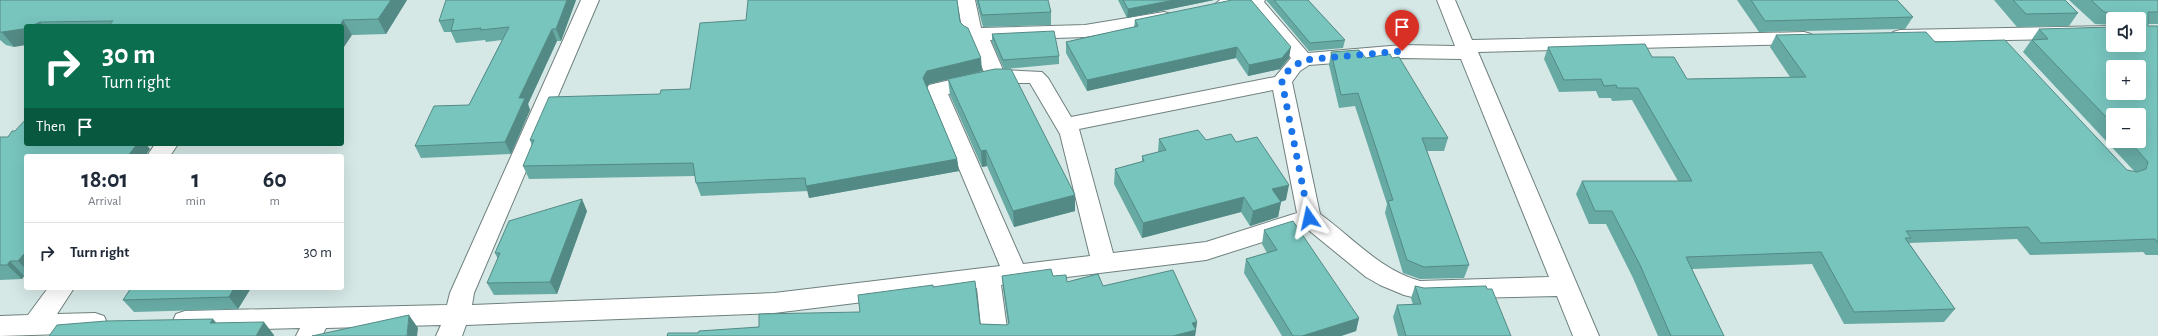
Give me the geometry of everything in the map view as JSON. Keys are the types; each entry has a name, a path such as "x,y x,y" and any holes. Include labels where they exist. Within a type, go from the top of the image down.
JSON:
{"street":[{"path":"454,326 462,293 590,0"},
{"path":"966,0 973,34 1085,31 1119,27 1184,14"},
{"path":"1205,9 1249,0 1303,60"},
{"path":"1446,0 1586,336"},
{"path":"2072,16 2089,32"},
{"path":"1881,37 2106,32"},
{"path":"978,34 996,76"},
{"path":"1993,34 2009,51"},
{"path":"1565,286 1420,290 1403,287 1377,272 1326,229 1309,218 1282,82 1288,71 1303,60 1432,49 1825,38"},
{"path":"1015,273 936,90 996,76 1035,77 1041,83 1071,134 1104,263"},
{"path":"1065,125 1282,82"},
{"path":"161,322 314,327 454,326 774,303 988,276 1206,251 1309,218"},
{"path":"988,276 995,336"},
{"path":"35,325 61,290"},
{"path":"0,326 114,323"}],"building":[{"path":"0,0 391,0 378,19 343,20 341,24 110,24 113,21 40,22 36,24 24,24 23,29 0,32"},
{"path":"446,0 567,0 556,29 552,29 519,98 525,98 505,142 415,146 434,106 469,105 509,27 451,31 454,19 439,21"},
{"path":"748,0 957,0 960,22 968,28 981,58 927,71 923,78 957,159 806,186 805,178 696,183 693,163 523,166 534,140 530,140 549,97 660,94 661,90 690,89 700,23 746,20"},
{"path":"978,0 1048,0 1051,12 982,15"},
{"path":"1123,0 1174,0 1128,9"},
{"path":"1232,0 1251,0 1291,47 1282,58 1249,65 1237,47 1087,80 1066,42 1138,26 1135,20"},
{"path":"1274,0 1308,0 1345,40 1310,43"},
{"path":"1751,0 1897,0 1913,17 1765,21"},
{"path":"2013,0 2065,0 2078,13 2026,14"},
{"path":"2091,0 2158,0 2158,12 2148,12 2148,26 2158,26 2158,243 2155,239 2041,243 2028,227 1906,231 1911,238 1905,238 1955,309 1854,312 1821,252 1686,257 1724,336 1671,336 1640,265 1612,211 1595,211 1582,181 1692,181 1638,88 1617,88 1616,85 1604,86 1601,79 1564,80 1548,47 1645,44 1652,57 1674,57 1687,79 1806,77 1776,35 1926,32 1935,42 2005,40 2127,170 2137,172 2146,169 2148,162 2135,148 2146,148 2146,108 2106,108 2106,117 2032,40 2048,39 2039,29 2106,27 2106,52 2146,52 2146,12 2106,12"},
{"path":"1054,31 1059,56 1003,60 992,34"},
{"path":"1359,50 1366,58 1390,54 1392,58 1399,57 1448,138 1422,138 1469,265 1424,267 1407,260 1388,201 1393,200 1358,93 1341,95 1331,52"},
{"path":"995,69 1011,69 1075,195 1013,211 986,150 981,151 948,79"},
{"path":"24,121 24,146 136,146 130,154 24,154 24,254 18,261 10,261 7,265 0,265 0,137 8,137 12,131 15,131"},
{"path":"1198,130 1206,140 1231,134 1236,142 1257,137 1289,185 1272,189 1281,202 1253,211 1244,197 1143,223 1115,169 1144,161 1142,156 1166,150 1159,139"},
{"path":"582,199 550,282 487,283 500,253 495,253 509,221"},
{"path":"1293,221 1359,318 1302,336 1293,336 1246,259 1277,250 1264,230"},
{"path":"1051,269 1053,276 1066,275 1067,282 1098,274 1103,286 1173,270 1197,322 1192,323 1196,330 1173,336 667,336 668,333 698,333 699,331 759,327 759,314 860,312 858,295 975,281 980,324 1007,325 1009,323 1002,276"},
{"path":"1415,286 1424,288 1486,286 1487,289 1492,289 1511,336 1406,336 1397,305 1421,304"},
{"path":"130,290 233,290 229,297 123,300"},
{"path":"409,315 407,336 312,336"},
{"path":"213,319 210,323 264,322 256,336 49,336 57,325 106,321"}],"route":[{"path":"1309,218 1282,82 1288,71 1303,60 1402,51"}]}
